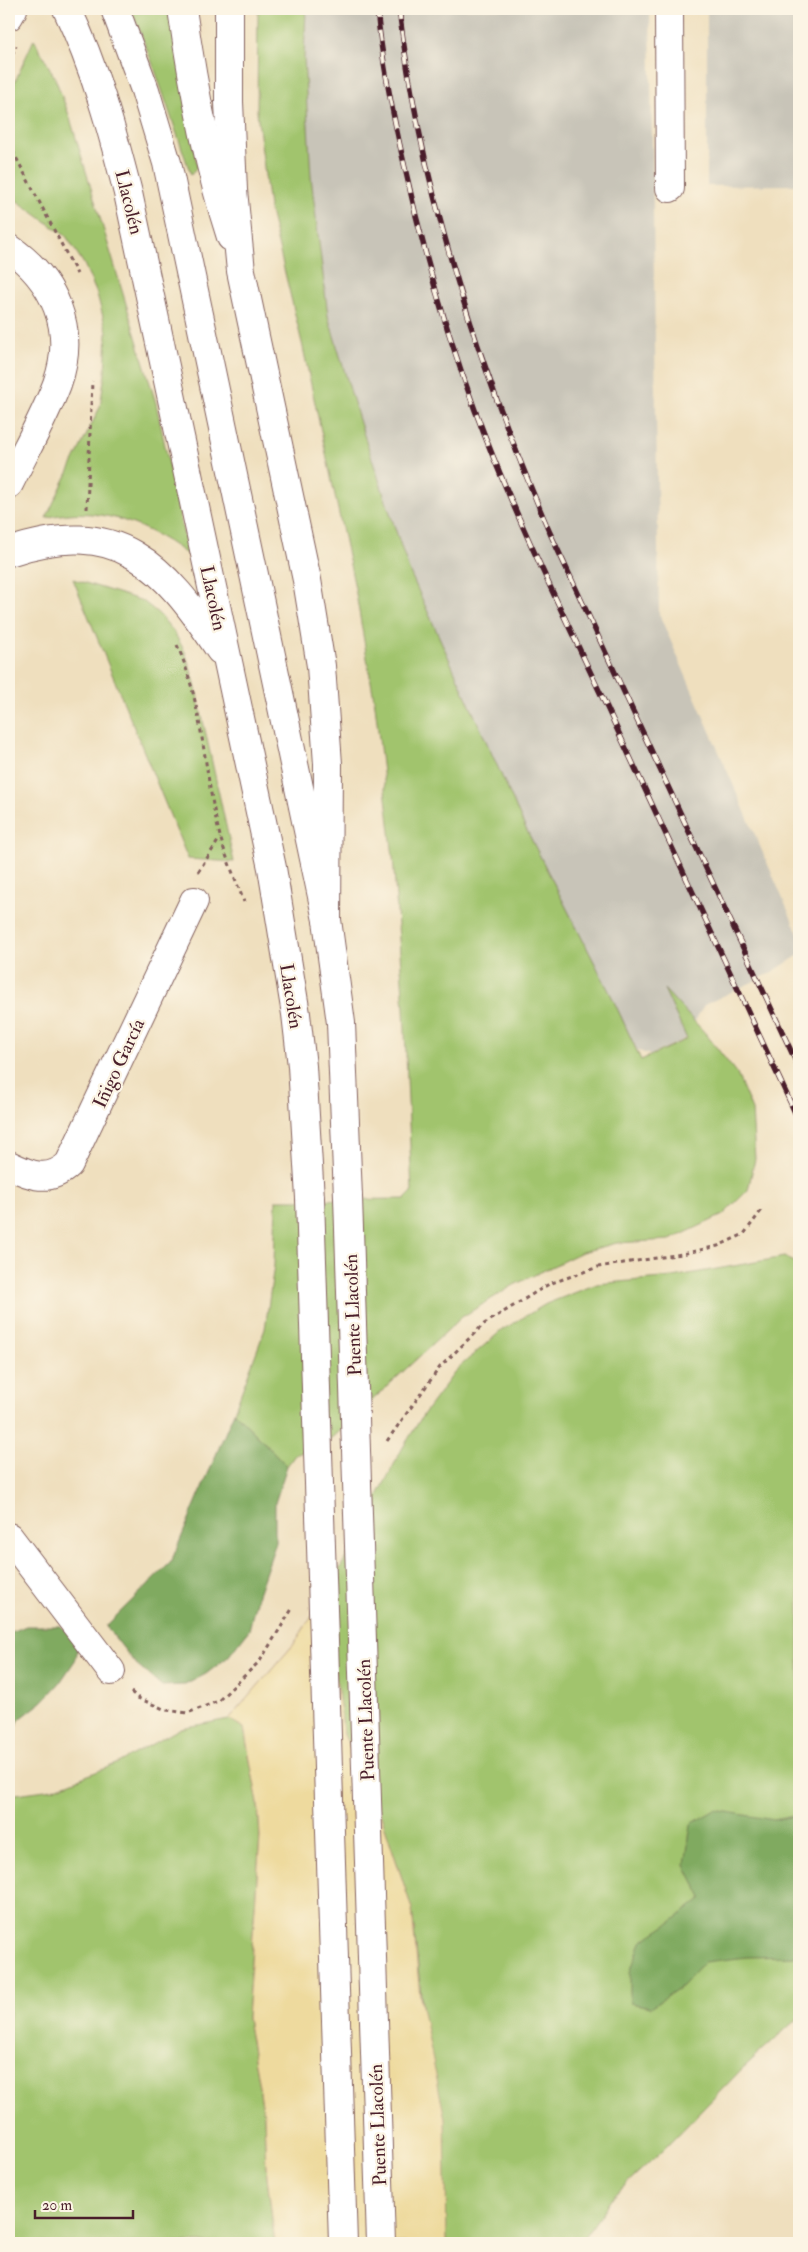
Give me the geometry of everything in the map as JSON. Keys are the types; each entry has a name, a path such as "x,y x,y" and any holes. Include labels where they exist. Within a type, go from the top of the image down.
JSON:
{"main road":[{"path":"9,16 13,9"},
{"name":"Llacolén","path":"67,9 85,51 101,97 128,193 272,868 296,1014 308,1132 310,1198"},
{"path":"115,9 146,90 168,163 327,920"},
{"path":"182,9 190,64 210,158 223,211 242,272 307,580 321,666 328,764 327,920"},
{"path":"229,9 230,141 242,272"},
{"path":"669,9 670,188"},
{"path":"9,248 38,272 49,287 59,311 64,344 62,364 57,383 9,484"},
{"path":"9,552 54,539 86,539 111,544 125,550 140,558 164,578 198,617 227,662"},
{"name":"Iñigo García","path":"9,1165 36,1177 46,1177 56,1174 69,1164 194,901"},
{"name":"Puente Llacolén","path":"327,920 341,1023 381,2243"},
{"name":"Puente Llacolén","path":"310,1198 343,2243"},
{"path":"9,1537 111,1671"}],"path":[{"path":"86,539 91,400"},
{"path":"176,642 183,658 200,726 220,837 193,880 194,901"},
{"path":"383,1446 440,1368 484,1324 549,1284 598,1267 682,1254 718,1246 744,1234 761,1211"},
{"path":"111,1671 138,1698 166,1710 188,1714 218,1701 260,1661 292,1608"}],"shaded area":[{"path":"306,9 650,9 659,614 799,936 799,955 769,974 704,1005 685,1039 650,1055 637,1050 523,823 409,570 360,423 328,316 311,177 304,58"},
{"path":"707,9 799,9 799,185 707,186"}],"green space":[{"path":"131,9 172,9 197,167 191,175 155,70"},
{"path":"258,9 306,9 304,58 311,177 328,316 360,423 409,570 523,823 612,997 641,1060 687,1039 664,989 706,1034 737,1074 752,1110 755,1159 748,1190 723,1215 670,1240 617,1243 582,1252 514,1285 462,1317 326,1443 295,1455 287,1466 234,1412 265,1329 274,1265 276,1200 405,1199 412,1192 404,1009 393,857 375,705 355,588 302,343 269,207 257,112"},
{"path":"34,39 55,78 69,115 156,403 188,555 155,534 138,526 103,515 65,514 46,518 100,407 105,373 107,332 97,294 84,264 66,236 9,195 9,95"},
{"path":"73,579 143,601 159,614 174,632 185,652 194,680 234,862 188,859"},
{"path":"784,1257 799,1264 799,2017 742,2069 665,2148 614,2195 581,2243 447,2243 412,1909 376,1800 344,1735 332,1651 333,1582 402,1449 423,1415 458,1368 502,1330 546,1304 597,1284 672,1277"},
{"path":"234,1412 287,1466 275,1503 275,1545 257,1597 249,1630 228,1657 206,1674 185,1685 162,1686 134,1662 106,1626 171,1562"},
{"path":"26,1626 60,1626 79,1639 76,1659 59,1684 42,1702 20,1719 9,1738 9,1633"},
{"path":"229,1719 244,1728 258,1803 260,1837 247,2018 264,2115 266,2167 275,2243 9,2243 9,1795 53,1789 116,1764 181,1728"},
{"path":"715,1810 774,1820 799,1815 799,1956 747,1957 704,1962 682,1986 651,2007 630,2003 630,1972 641,1942 670,1923 702,1898 685,1865 691,1824"}],"sand":[{"path":"333,1582 332,1651 344,1735 376,1800 412,1909 420,1996 445,2119 447,2243 275,2243 266,2167 264,2115 247,2018 260,1837 258,1803 244,1728 229,1719 294,1644"}],"railway":[{"path":"377,9 392,109 419,230 464,380 489,447 536,557 799,1121"},
{"path":"399,9 409,77 437,210 476,342 499,406 550,533 799,1068"}]}
